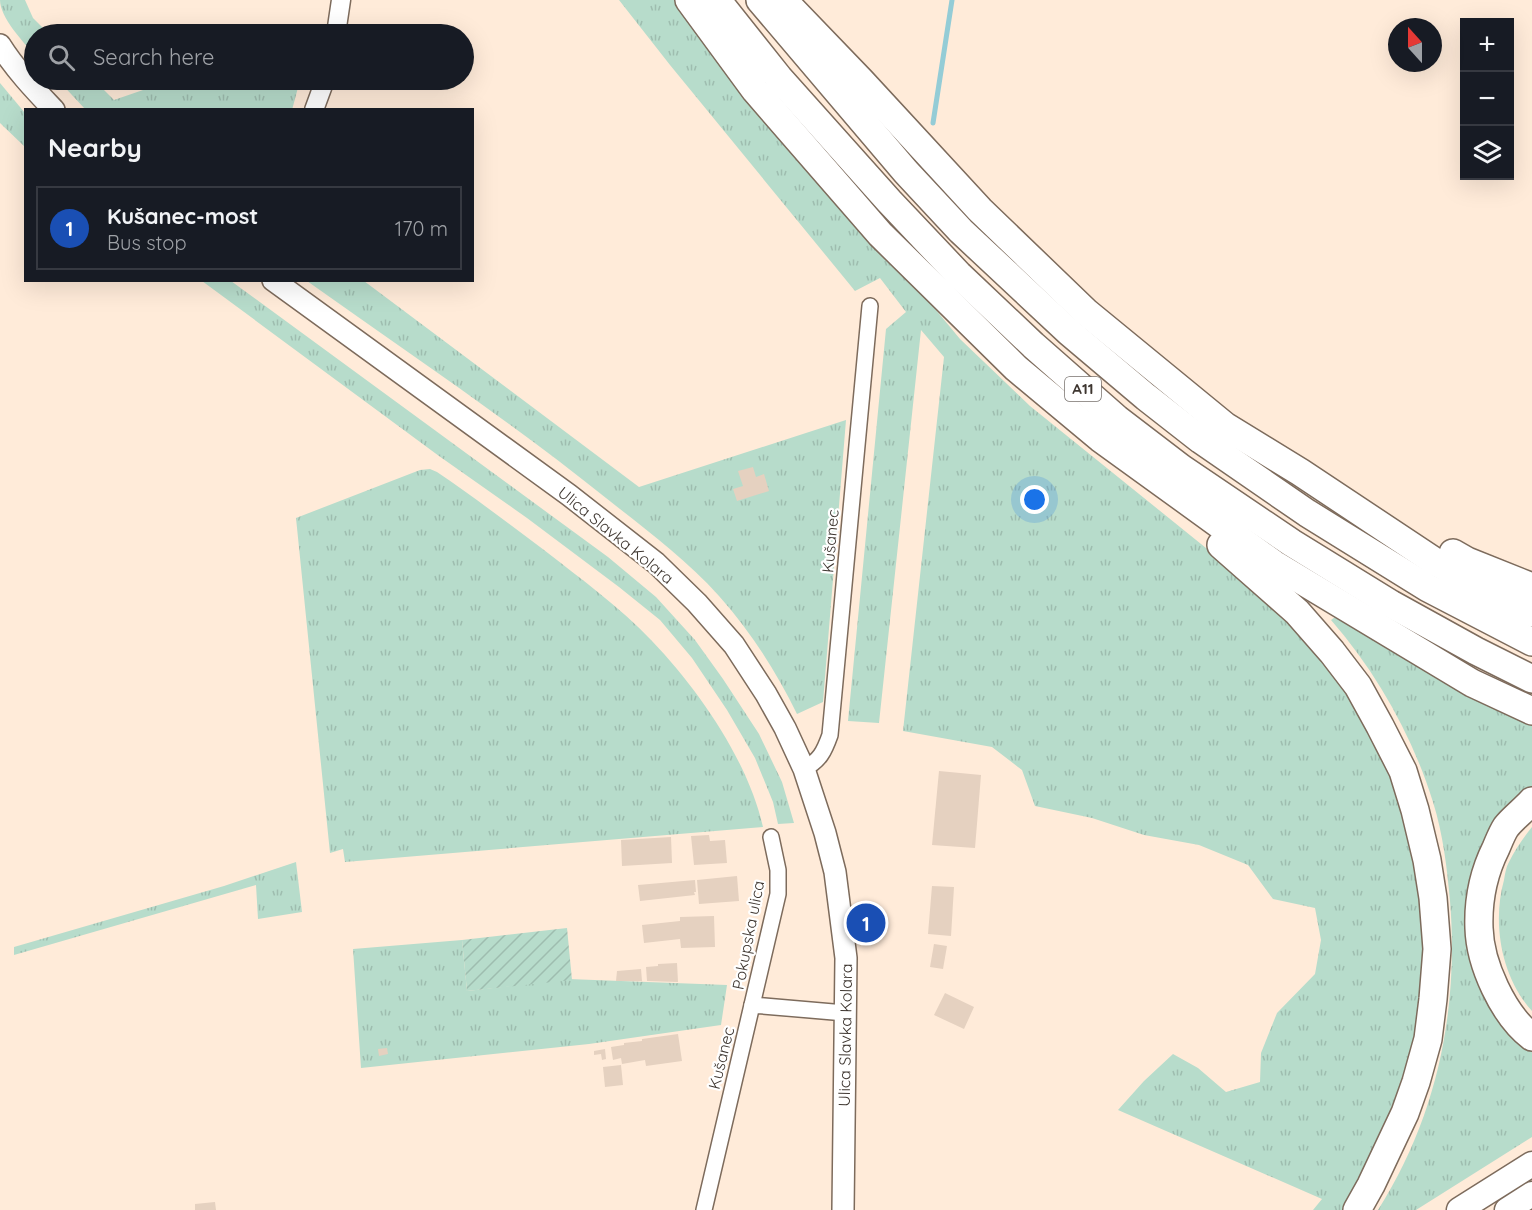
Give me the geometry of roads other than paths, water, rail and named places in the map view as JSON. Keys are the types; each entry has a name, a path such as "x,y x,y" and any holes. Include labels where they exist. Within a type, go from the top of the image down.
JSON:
{"highway":[{"path":"689,0 755,90 880,234 1016,368 1100,438 1274,564 1472,683 1532,711"},
{"name":"A11","path":"717,0 779,78 958,275 1117,419 1181,468 1292,543 1391,604 1532,679"},
{"name":"A11","path":"760,0 906,172 961,231 1069,332 1146,398 1201,440 1307,513 1428,588 1532,642"},
{"path":"783,0 980,210 1086,312 1225,426 1300,472 1437,563 1532,613"},
{"path":"1100,438 1109,458 1196,523 1297,612 1358,686 1403,771 1415,810 1433,898 1437,949 1433,999 1428,1039 1405,1113 1357,1210"},
{"path":"1300,472 1323,478 1354,493 1467,561 1532,587"},
{"path":"1532,801 1505,828 1488,862 1481,894 1479,929 1485,963 1501,1001 1522,1030 1532,1037"}],"main road":[{"path":"0,45 24,76"},
{"path":"35,90 52,108"},
{"name":"Ulica Slavka Kolara","path":"276,282 560,489 656,563 697,603 734,645 766,694 804,769 835,872 846,958 843,1210"},
{"path":"1459,1210 1532,1164"},
{"path":"1507,1210 1532,1194"}],"street":[{"path":"337,24 341,0"},
{"path":"315,108 321,90"},
{"name":"Kušanec","path":"804,769 820,757 830,735 870,306"},
{"name":"Pokupska ulica","path":"752,1005 778,894 778,870 771,837"},
{"path":"752,1005 845,1013"},
{"name":"Kušanec","path":"704,1210 752,1005"}],"waterway":[{"path":"933,123 952,0"}],"place":[{"name":"Kušanec-most","path":"866,923"}]}
